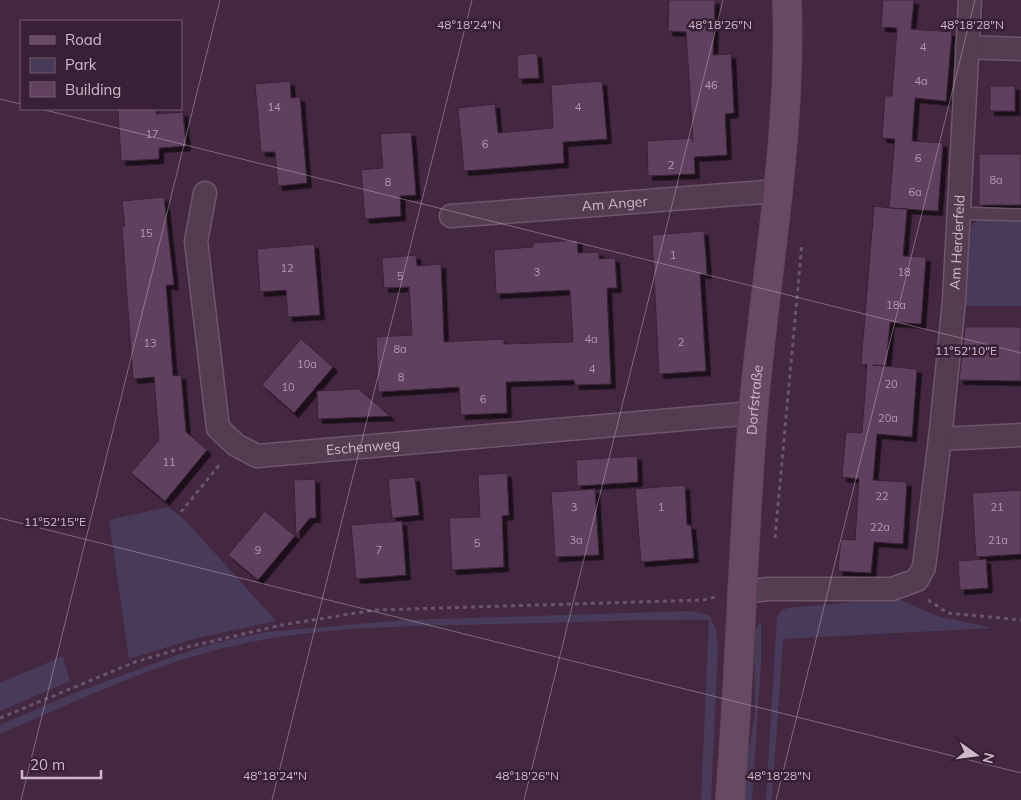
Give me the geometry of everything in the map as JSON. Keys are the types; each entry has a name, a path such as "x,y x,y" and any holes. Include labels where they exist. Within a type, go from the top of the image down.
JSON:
{"street":[{"name":"Dorfstraße","path":"730,800 754,413 777,191 788,35 787,0"},
{"name":"Am Herderfeld","path":"917,580 924,567 927,554 954,301 970,0"},
{"path":"968,47 1021,49"},
{"name":"Am Anger","path":"451,216 777,191"},
{"name":"Eschenweg","path":"205,193 196,241 218,428 236,445 258,456 754,413"},
{"path":"940,439 1021,435"},
{"path":"742,592 768,589 892,589 917,580"}],"lane":[{"path":"958,214 1021,215"}],"path":[{"path":"774,543 802,237"},
{"path":"180,512 236,445"},
{"path":"917,580 928,601 948,613 1021,620"},
{"path":"0,718 135,662 183,648 282,625 375,610 703,600 742,592"}],"green space":[{"path":"978,218 1021,219 1021,306 962,306 970,228"},
{"path":"168,507 184,519 276,621 193,639 129,659 109,520"},
{"path":"896,598 937,616 993,628 783,639 772,800 766,800 777,617 780,612 787,608"},
{"path":"691,611 709,615 716,629 718,647 711,800 701,800 709,620 368,628 269,639 206,653 146,672 0,734 0,725 72,694 214,643 266,632 403,620"},
{"path":"761,621 761,662 752,800 741,800 755,712 754,632"},
{"path":"63,656 70,681 0,711 0,683"}],"building":[{"path":"669,0 715,0 713,55 731,54 734,113 725,114 727,155 694,157 695,174 648,176 647,141 692,138 693,142 686,32 668,31"},
{"path":"883,0 914,0 911,29 952,32 946,101 915,98 912,141 943,143 938,211 907,209 903,256 926,257 921,324 890,322 886,366 873,365 917,369 912,437 877,434 873,480 907,482 903,544 874,542 871,573 838,571 841,539 855,540 859,479 842,477 846,432 862,433 867,365 861,364 874,206 889,208 895,139 882,138 885,96 892,96 897,28 881,27"},
{"path":"537,53 539,78 518,79 517,55"},
{"path":"290,81 291,98 300,97 307,183 278,186 275,152 261,152 255,84"},
{"path":"602,81 607,139 563,142 564,163 464,171 458,108 495,104 498,133 553,128 551,85"},
{"path":"990,86 1015,86 1015,111 990,111"},
{"path":"118,110 156,110 156,114 183,112 186,146 159,148 159,159 121,161"},
{"path":"411,132 416,195 400,196 401,216 365,219 361,170 383,168 380,134"},
{"path":"979,154 1021,154 1021,205 979,205"},
{"path":"164,197 174,285 166,285 173,376 181,375 186,432 207,450 165,501 131,473 159,440 154,377 133,379 122,227 125,226 122,201"},
{"path":"704,231 707,274 700,274 706,371 659,374 652,235"},
{"path":"577,240 578,253 599,252 599,259 615,258 617,288 607,288 611,384 575,385 574,380 506,382 507,413 461,415 459,387 378,392 376,337 412,335 409,287 384,288 382,258 416,255 417,266 441,264 444,342 504,339 504,344 573,342 570,290 496,294 494,250 533,247 533,243"},
{"path":"314,244 320,315 288,317 286,290 260,292 257,249"},
{"path":"965,327 1021,327 1021,381 959,380"},
{"path":"301,339 333,367 294,413 262,385"},
{"path":"359,389 390,416 318,419 317,391"},
{"path":"637,456 638,482 577,486 576,460"},
{"path":"507,473 509,515 502,516 504,567 452,570 449,518 480,517 478,475"},
{"path":"415,477 419,515 392,518 388,479"},
{"path":"315,479 316,518 310,518 296,535 294,480"},
{"path":"685,485 687,525 691,525 694,558 641,562 635,489"},
{"path":"595,489 599,555 555,557 551,492"},
{"path":"1021,490 1021,554 976,557 972,493"},
{"path":"265,511 295,536 258,580 228,555"},
{"path":"402,521 406,575 356,579 351,525"},
{"path":"986,559 988,588 960,590 958,561"}]}
